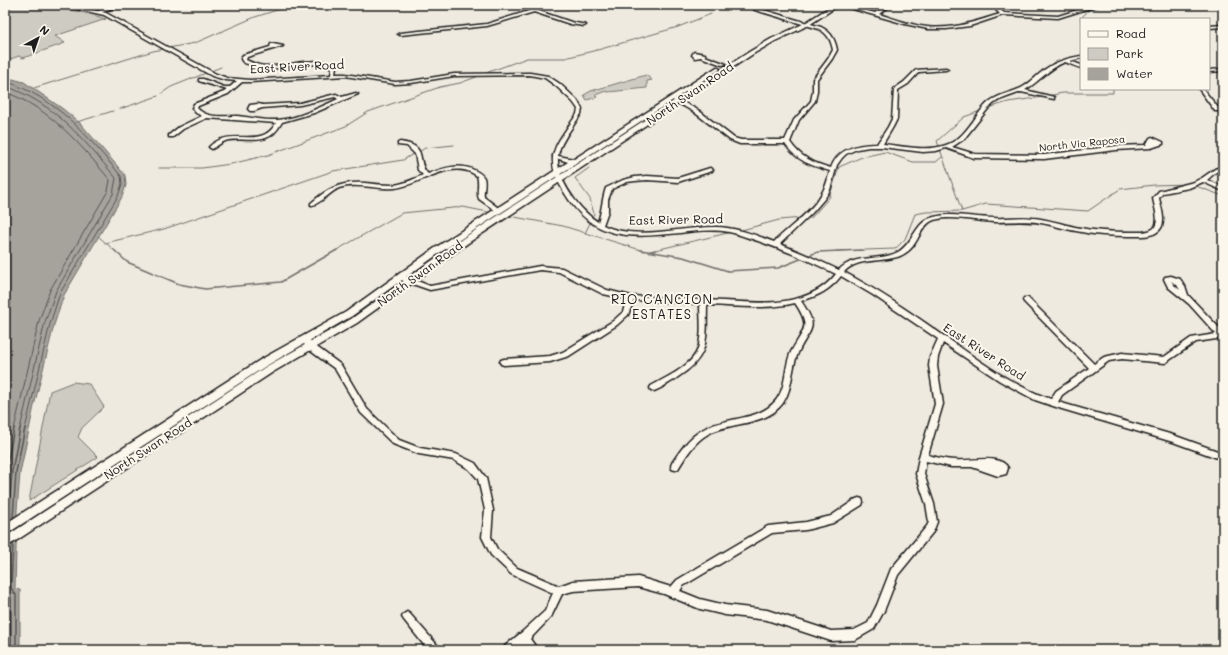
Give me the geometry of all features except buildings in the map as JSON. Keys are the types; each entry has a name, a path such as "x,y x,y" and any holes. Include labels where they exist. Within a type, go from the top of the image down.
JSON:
{"main road":[{"name":"North Swan Road","path":"5,530 263,363 354,321 558,176 675,100 724,64 762,40 803,23 826,5"},
{"name":"North Swan Road","path":"5,543 270,369 370,300 438,250 498,210 558,176 575,160 751,53 836,5"},
{"path":"555,156 564,160 575,160"}],"street":[{"name":"East River Road","path":"62,5 98,12 114,18 214,75 240,81 272,81 333,76 354,76 394,84 463,74 525,73 546,77 569,94 576,101 580,109 579,114 562,140 555,156 555,168 558,176 577,206 600,226 632,234 723,229 775,245 840,273 874,293 993,373 1022,390 1053,403 1159,434 1223,457"},
{"path":"98,12 119,5"},
{"path":"534,11 536,5"},
{"path":"750,5 756,9 828,32 832,37 835,50 815,78 813,101 797,120 787,142"},
{"path":"841,5 928,28 946,28 970,25 1003,14 1058,17 1098,5"},
{"path":"876,15 890,5"},
{"path":"993,5 1003,14"},
{"path":"400,34 487,25 534,11 570,23 584,25"},
{"path":"1210,27 1223,26"},
{"path":"273,48 245,56 243,58 244,61 254,66 271,68 287,67 313,62 324,62 334,67 333,76"},
{"path":"702,56 724,64"},
{"path":"775,245 820,200 827,189 836,161 843,154 852,149 879,146 921,149 947,147 960,140 968,133 991,103 1021,90 1051,68 1066,61 1080,57"},
{"path":"1066,61 1080,67"},
{"path":"879,146 892,125 895,114 894,103 896,89 906,84 918,71 946,69"},
{"path":"1210,72 1223,70"},
{"path":"201,80 223,88 231,89"},
{"path":"240,81 219,97 196,105 194,108 196,111 207,116 241,118 267,122 280,121 356,94"},
{"path":"1021,90 1052,98"},
{"path":"1202,90 1217,110"},
{"path":"261,107 300,104 336,95 341,99"},
{"path":"675,100 712,123 732,139 740,142 787,142"},
{"path":"171,136 181,128 207,116"},
{"path":"212,147 215,144 228,139 252,140 263,138 272,134 277,129 280,121"},
{"path":"787,142 796,155 806,162 832,170"},
{"path":"400,144 409,145 418,153 421,170 428,176"},
{"name":"North Via Raposa","path":"947,147 974,156 1044,157 1116,148 1148,146"},
{"path":"313,204 328,191 339,187 362,184 389,186 400,185 459,168 474,172 480,176 482,182 480,192 481,198 498,210"},
{"path":"400,278 408,282 430,288 540,268 560,270 605,292 631,298 764,305 797,300 826,288 844,267 854,262 882,259 901,253 908,249 918,231 925,223 933,218 944,217 997,220 1029,219 1087,231 1146,234 1156,230 1159,224 1156,198 1161,192 1186,187 1202,180 1216,169 1223,168"},
{"path":"600,226 605,211 604,200 609,188 625,181 635,179 647,178 678,180 710,170"},
{"path":"1202,180 1223,189"},
{"path":"1186,297 1222,335"},
{"path":"504,362 550,359 566,354 615,323 626,313 631,298"},
{"path":"675,466 694,440 706,431 719,426 755,417 770,410 780,402 787,388 794,356 808,332 808,317 797,300"},
{"path":"1026,300 1094,369"},
{"path":"654,388 672,378 691,363 699,354 702,339 704,301"},
{"path":"1053,403 1059,393 1107,359 1122,356 1166,360 1194,340 1222,335"},
{"path":"308,343 338,367 364,411 396,442 419,451 456,457 472,466 482,478 488,510 486,538 494,552 514,571 559,591 573,586 638,582 673,593 700,604 725,610 767,615 831,636 855,635 871,626 881,608 894,572 930,529 933,522 928,497 920,474 923,457 939,404 933,366 934,357 942,338"},
{"path":"923,457 952,464 974,464"},
{"path":"673,593 680,583 771,529 806,526 833,519 859,502"},
{"path":"509,650 548,614 559,591"},
{"path":"407,617 434,650"},
{"path":"523,638 532,650"}],"green space":[{"path":"5,5 56,8 82,12 106,19 55,36 65,43 23,58 19,56 5,61"},
{"path":"646,75 652,80 647,81 647,88 606,91 595,95 597,97 587,100 584,95 591,91"},
{"path":"73,382 89,384 104,407 82,428 78,437 98,457 29,501 50,391"}],"water":[{"path":"5,77 24,82 63,109 81,124 125,175 126,185 122,197 64,295 54,325 34,406 20,473 17,510 15,589 20,590 20,650 5,650"}],"waterway":[{"path":"168,48 195,43 255,17 293,5"},
{"path":"1081,18 1094,5"},
{"path":"483,74 527,58 565,58 601,49 678,27 711,14"},
{"path":"34,88 153,51 164,49"},
{"path":"211,71 221,67"},
{"path":"162,93 171,87 206,73"},
{"path":"159,168 202,168 231,164 268,155 346,126 368,112 440,87 460,83 479,76"},
{"path":"1047,96 1063,93 1113,93 1113,90"},
{"path":"120,109 158,96"},
{"path":"988,108 1008,102 1043,97"},
{"path":"962,211 937,141 964,117 983,110"},
{"path":"77,122 113,111"},
{"path":"419,152 425,148 454,145"},
{"path":"806,218 811,218 829,198 839,167 862,157 885,152 913,162 936,162 942,157"},
{"path":"106,243 164,229 333,171 403,160 415,153"},
{"path":"589,168 575,178 590,199 594,214 592,217"},
{"path":"962,211 986,204 1088,211 1120,189 1154,185 1187,184"},
{"path":"1193,185 1223,196"},
{"path":"335,251 402,213 463,207 488,212"},
{"path":"852,250 895,249 905,239 915,214 926,212 962,211"},
{"path":"509,216 563,226 585,233"},
{"path":"738,231 779,220 802,218"},
{"path":"585,233 590,223"},
{"path":"654,250 732,232"},
{"path":"585,233 644,251"},
{"path":"98,236 106,243"},
{"path":"106,243 115,251"},
{"path":"114,250 127,262 179,284 205,289 281,282 337,250"},
{"path":"641,250 650,251"},
{"path":"650,251 654,250"},
{"path":"807,256 818,252 852,250"},
{"path":"836,251 852,250"},
{"path":"852,250 862,250"},
{"path":"650,251 683,257 728,271 778,268 803,258"}],"district":[{"name":"RIO CANCION ESTATES","path":"662,306"}]}
